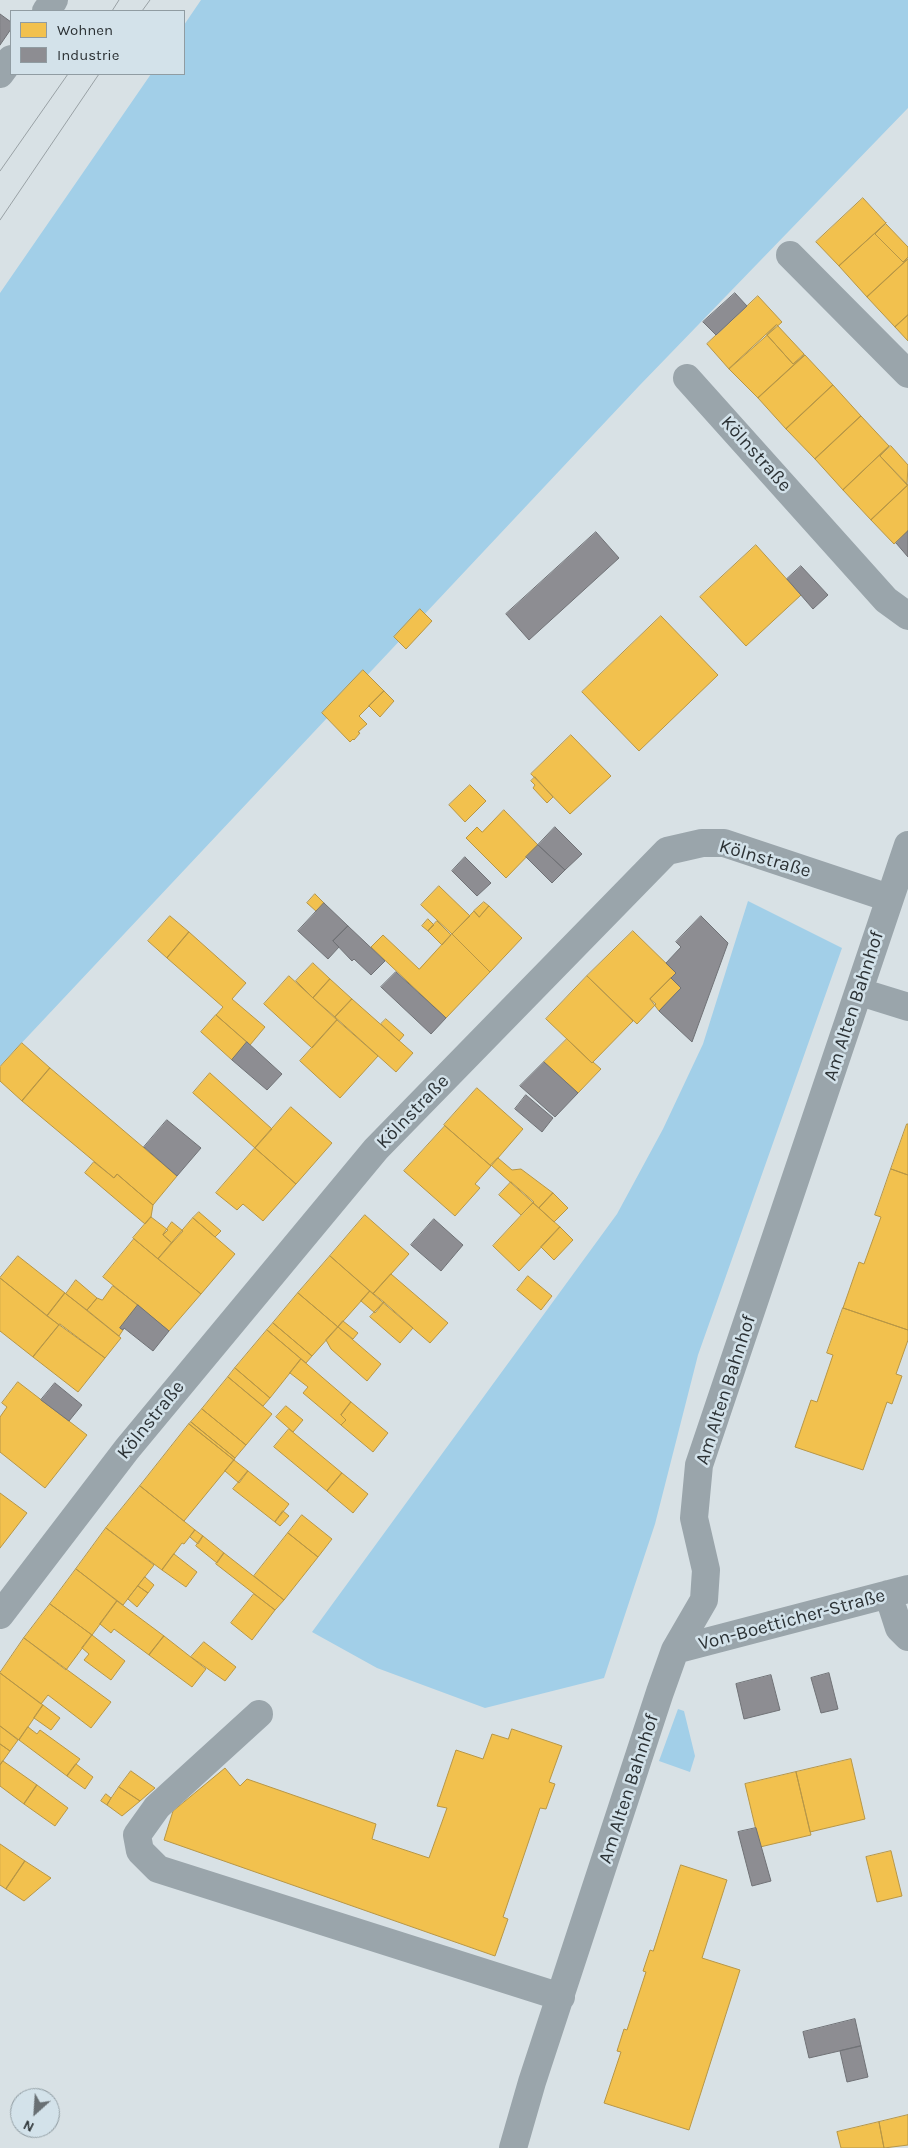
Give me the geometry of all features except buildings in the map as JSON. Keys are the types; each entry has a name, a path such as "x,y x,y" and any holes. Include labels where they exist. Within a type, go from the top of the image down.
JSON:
{"street":[{"path":"0,74 10,60"},
{"path":"790,255 908,374"},
{"name":"Kölnstraße","path":"687,378 886,600 908,616"},
{"name":"Kölnstraße","path":"0,1615 127,1449 376,1149 667,851 702,843 724,843 889,898"},
{"path":"889,898 908,845"},
{"name":"Am Alten Bahnhof","path":"513,2148 532,2082 675,1650 704,1600 706,1570 694,1518 699,1465 860,992 889,898"},
{"path":"860,992 908,1008"},
{"path":"898,1592 899,1628 908,1637"},
{"name":"Von-Boetticher-Straße","path":"675,1650 898,1592"},
{"path":"259,1714 157,1807 138,1835 140,1851 158,1869 561,1997"}],"shaded area":[{"path":"201,0 908,0 908,108 639,386 0,1066 0,293 150,75 185,75 185,24"},
{"path":"748,901 842,948 698,1355 655,1524 604,1678 485,1708 377,1668 312,1632 617,1214 663,1129 703,1044"},
{"path":"678,1709 684,1711 695,1756 690,1772 659,1761"}],"tram line":[{"path":"113,10 119,0"},
{"path":"143,10 150,0"},
{"path":"0,171 67,75"},
{"path":"0,220 98,75"}]}
